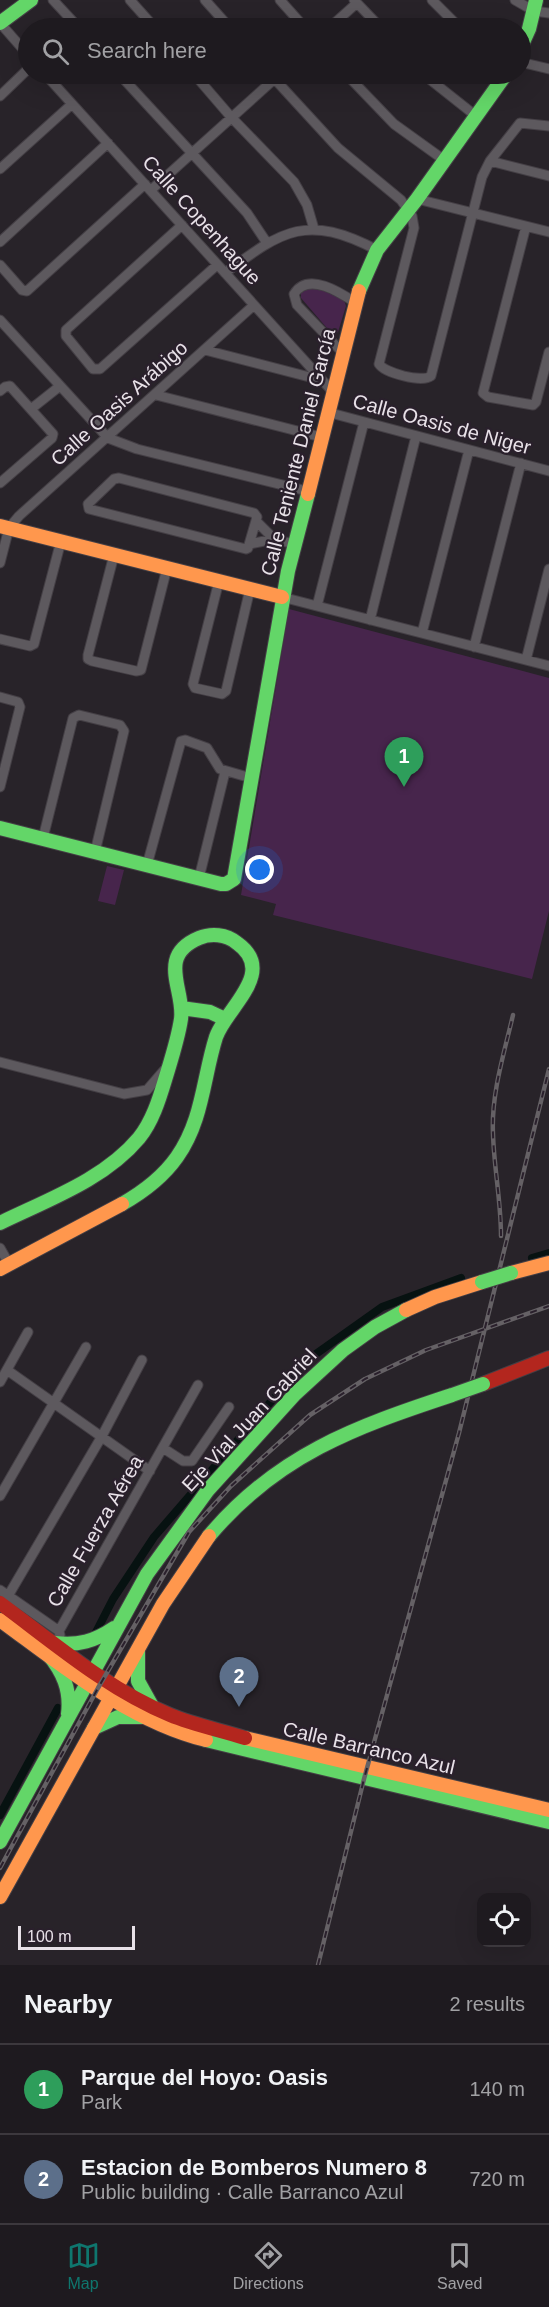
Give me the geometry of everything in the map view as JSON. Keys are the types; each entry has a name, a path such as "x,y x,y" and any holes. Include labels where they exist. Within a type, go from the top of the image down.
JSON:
{"main road":[{"path":"0,23 32,0"},
{"name":"Calle Teniente Daniel García","path":"199,878 221,884 230,882 235,875 282,597 342,352 365,273 378,250 499,84"},
{"path":"4,527 282,597"},
{"path":"0,828 199,878"},
{"path":"0,1223 95,1175 121,1158 133,1146 151,1119 168,1066 180,1017 181,1008 173,975 176,959 195,939 216,934 227,937 243,948 248,955 252,969 247,993 219,1029 197,1119 171,1166 156,1182 133,1199 4,1267"},
{"path":"181,1008 210,1012 225,1019"},
{"name":"Eje Vial Juan Gabriel","path":"0,1842 147,1574 185,1519 313,1374 342,1350 390,1318 435,1297 549,1263"},
{"path":"0,1897 113,1691 183,1570 200,1547 232,1512 261,1486 303,1455 338,1437 549,1358"},
{"name":"Calle Barranco Azul","path":"3,1596 90,1676 149,1713 162,1726 200,1740 549,1822"},
{"name":"Calle Barranco Azul","path":"0,1620 54,1643"},
{"path":"66,1722 69,1710 68,1685 54,1643 73,1646 91,1643 100,1639 120,1622"},
{"path":"92,1730 111,1718 149,1713 138,1681 139,1648"},
{"name":"Calle Barranco Azul","path":"149,1713 256,1741 549,1810"}],"street":[{"path":"54,0 70,18"},
{"path":"130,0 146,18"},
{"path":"205,0 221,18"},
{"path":"280,0 296,18"},
{"path":"432,0 450,18"},
{"path":"515,0 549,13"},
{"path":"339,18 356,1 372,18"},
{"path":"0,23 18,44"},
{"path":"531,65 549,69"},
{"path":"0,96 18,79"},
{"name":"Calle Copenhague","path":"54,84 332,392"},
{"path":"128,84 247,213 267,243"},
{"path":"203,84 294,182 307,205 314,229"},
{"path":"0,265 25,291 191,153 266,84"},
{"path":"283,84 338,148 401,200 412,204 472,213 549,232"},
{"path":"355,84 394,124 444,160"},
{"path":"436,84 476,116"},
{"path":"0,169 72,104"},
{"path":"412,204 414,228 379,364 387,372 425,380 431,376 472,213 482,177 490,160 520,123 549,126"},
{"path":"0,242 108,143"},
{"path":"490,160 549,176"},
{"path":"182,225 65,333 93,369 97,370 217,265"},
{"path":"526,226 483,393 488,397 533,405 536,402 549,352"},
{"path":"225,273 267,243 288,234 314,229 342,233 378,250"},
{"path":"342,352 297,305 294,294 298,288 305,285 319,285 336,290 356,303"},
{"name":"Calle Oasis Arábigo","path":"4,527 108,438 254,305"},
{"path":"0,320 108,438 137,449 308,491"},
{"path":"204,350 322,381"},
{"path":"0,391 10,386 53,436 0,483"},
{"path":"31,409 60,386"},
{"path":"156,395 321,437"},
{"name":"Calle Oasis de Niger","path":"327,412 549,471"},
{"path":"317,606 364,422"},
{"path":"370,620 416,436"},
{"path":"422,633 469,450"},
{"path":"474,647 521,463"},
{"path":"117,478 254,513 256,516 250,544 246,549 90,510 88,506 117,478"},
{"path":"255,521 274,539"},
{"path":"0,563 4,527"},
{"path":"250,544 274,539 294,544"},
{"path":"0,639 32,646 34,644 61,542"},
{"path":"114,555 88,657 92,661 136,671 141,670 167,568"},
{"path":"526,660 549,569"},
{"path":"219,581 193,684 195,688 222,694 226,692 250,589"},
{"path":"282,597 549,666"},
{"path":"0,697 18,702 20,707 0,787"},
{"path":"42,838 73,718 76,716 120,725 124,729 95,852"},
{"path":"147,865 180,743 185,740 205,747 217,767 225,772 251,778"},
{"path":"199,878 225,772"},
{"path":"0,1062 124,1094 147,1090 168,1066"},
{"path":"0,1248 4,1267"},
{"path":"0,1382 28,1332"},
{"path":"0,1496 86,1347"},
{"path":"3,1596 102,1436 141,1360"},
{"path":"7,1370 150,1471"},
{"name":"Calle Fuerza Aérea","path":"54,1643 198,1385"},
{"path":"163,1448 183,1461 192,1461 229,1407"}],"shaded area":[{"path":"308,289 320,289 344,300 346,306 338,332 333,335 301,298 301,292"},
{"path":"289,609 549,678 549,911 532,979 273,915 276,904 241,895"},
{"path":"107,866 124,870 115,905 98,901"}],"waterway":[{"path":"532,1258 549,1253"},
{"path":"95,1634 113,1599 154,1537 306,1361 382,1307 461,1278"},
{"path":"0,1815 58,1708"}],"railway":[{"path":"501,1236 493,1119 499,1074 513,1015"},
{"path":"318,1965 364,1779 459,1433 549,1069"},
{"path":"0,1868 98,1688 189,1532 231,1486 310,1415 365,1379 426,1350 549,1306"}],"traffic: fast":[{"path":"0,23 31,0"},
{"path":"531,21 536,0"},
{"path":"359,291 377,250 417,199 499,84"},
{"path":"0,828 221,884 234,879 288,571 308,494"},
{"path":"0,1223 92,1177 125,1153 139,1138 158,1103 178,1034 181,1008 175,964 179,954 186,945 204,936 218,935 228,938 248,954 252,966 251,978 246,990 216,1037 192,1128 186,1143 165,1171 145,1189 122,1204"},
{"path":"181,1008 210,1012 225,1019"},
{"path":"482,1282 511,1273"},
{"path":"0,1842 147,1574 208,1490 295,1394 343,1350 375,1327 406,1310"},
{"path":"452,1395 483,1384"},
{"path":"209,1536 235,1508 262,1484 290,1464 350,1432 452,1395"},
{"path":"55,1643 86,1642 114,1628"},
{"path":"138,1652 138,1681 153,1708"},
{"path":"48,1654 65,1682 69,1705 68,1714"},
{"path":"94,1728 118,1717 145,1717"},
{"path":"206,1740 549,1822"}],"traffic: slow":[{"path":"308,494 359,291"},
{"path":"0,526 282,597"},
{"path":"0,1269 122,1204"},
{"path":"511,1273 549,1263"},
{"path":"406,1310 435,1297 482,1282"},
{"path":"0,1897 163,1604 209,1536"},
{"path":"0,1620 73,1673 124,1706 150,1720 206,1740"},
{"path":"245,1738 549,1810"}],"traffic: jam":[{"path":"483,1384 549,1358"},
{"path":"0,1603 124,1692 179,1719 245,1738"}],"place":[{"name":"Parque del Hoyo: Oasis","path":"404,787"},
{"name":"Estacion de Bomberos Numero 8","path":"239,1707"}]}
